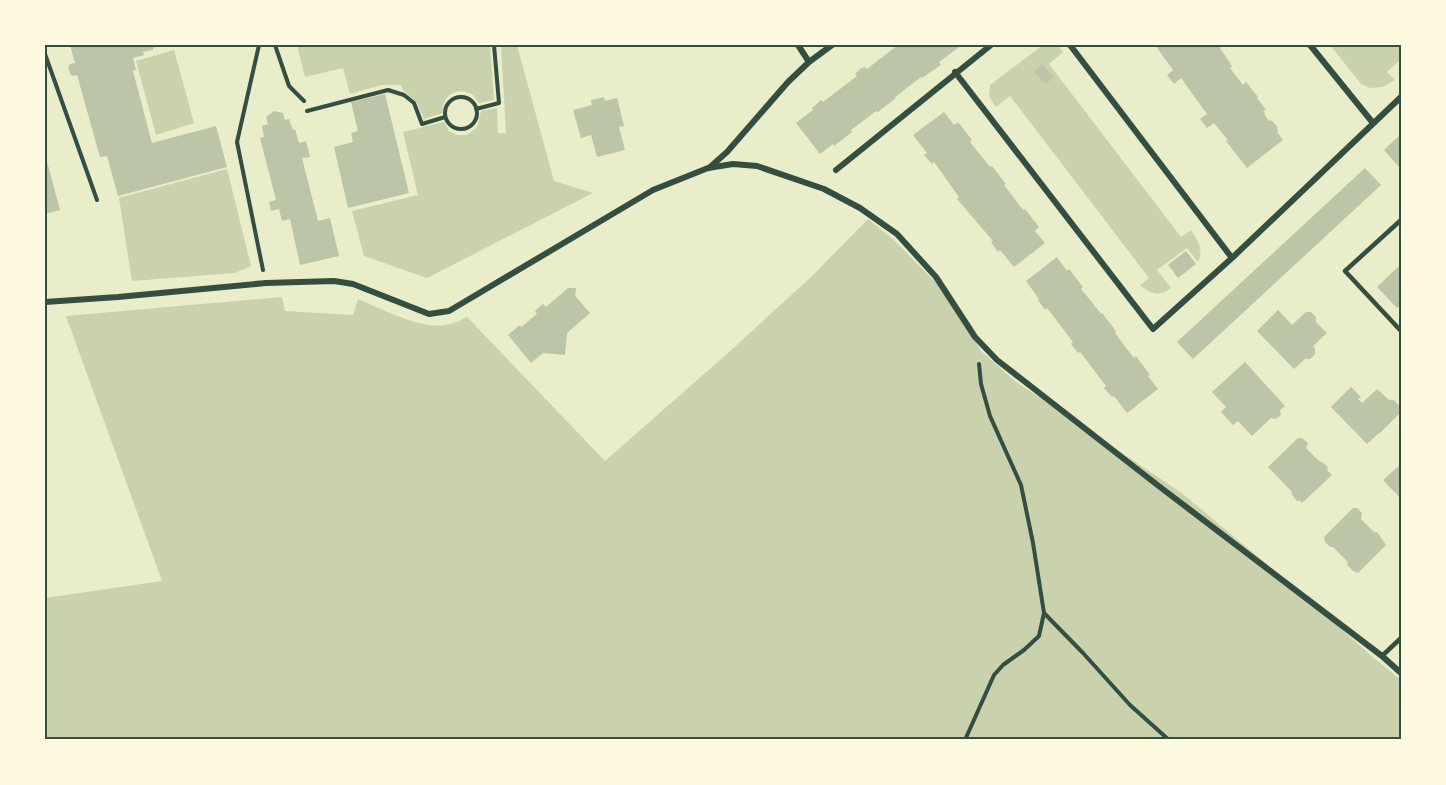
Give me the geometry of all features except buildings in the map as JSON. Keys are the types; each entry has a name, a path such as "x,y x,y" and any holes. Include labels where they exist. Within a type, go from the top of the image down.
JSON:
{"street":[{"path":"798,45 809,62"},
{"path":"708,168 727,153 788,82 832,45"},
{"path":"836,170 991,45"},
{"path":"1070,45 1232,258"},
{"path":"1310,45 1373,123"},
{"path":"955,72 1153,330 1401,97"},
{"path":"45,302 266,283 333,281 353,284 429,314 449,311 653,190 708,168 733,164 757,166 824,189 860,208 897,234 936,277 975,337 997,360 1382,656 1401,673"}],"lane":[{"path":"1401,220 1345,271 1401,331"},
{"path":"1382,656 1401,638"}],"path":[{"path":"259,45 237,142 266,283"},
{"path":"275,45 289,86 304,100"},
{"path":"476,109 499,104 494,45"},
{"path":"45,54 97,200"},
{"path":"307,111 388,90 404,95 414,104 422,124 445,117"},
{"path":"455,98 470,100 476,109 476,119 470,127 455,128 445,117 447,106 455,98"},
{"path":"966,740 994,675 1039,636 1044,613 1021,485 990,416 981,384 975,337"},
{"path":"1044,613 1130,705 1169,740"}],"green space":[{"path":"297,45 490,45 494,100 479,103 473,95 467,92 456,92 447,97 443,113 424,119 417,103 402,89 401,85 382,85 350,94 343,68 305,77"},
{"path":"501,45 517,45 554,181 593,193 427,278 364,256 352,211 418,195 403,132 444,122 449,131 457,135 467,135 477,127 481,111 497,108 498,133 506,133"},
{"path":"1043,45 1058,46 1063,52 1049,64 1181,237 1191,230 1198,242 1200,253 1198,262 1187,248 1157,270 1171,288 1163,293 1148,291 1140,285 1149,278 1010,96 996,107 989,96 990,85"},
{"path":"1330,45 1401,45 1401,59 1387,72 1395,80 1383,87 1370,88 1361,84"},
{"path":"174,50 194,123 156,135 136,61"},
{"path":"227,169 251,266 235,273 132,281 119,198"},
{"path":"868,219 894,240 945,292 981,351 1015,381 1183,494 1401,680 1401,740 45,740 45,598 162,581 66,316 282,297 285,311 353,315 358,299 428,325 450,324 467,317 605,461 811,277"}]}
